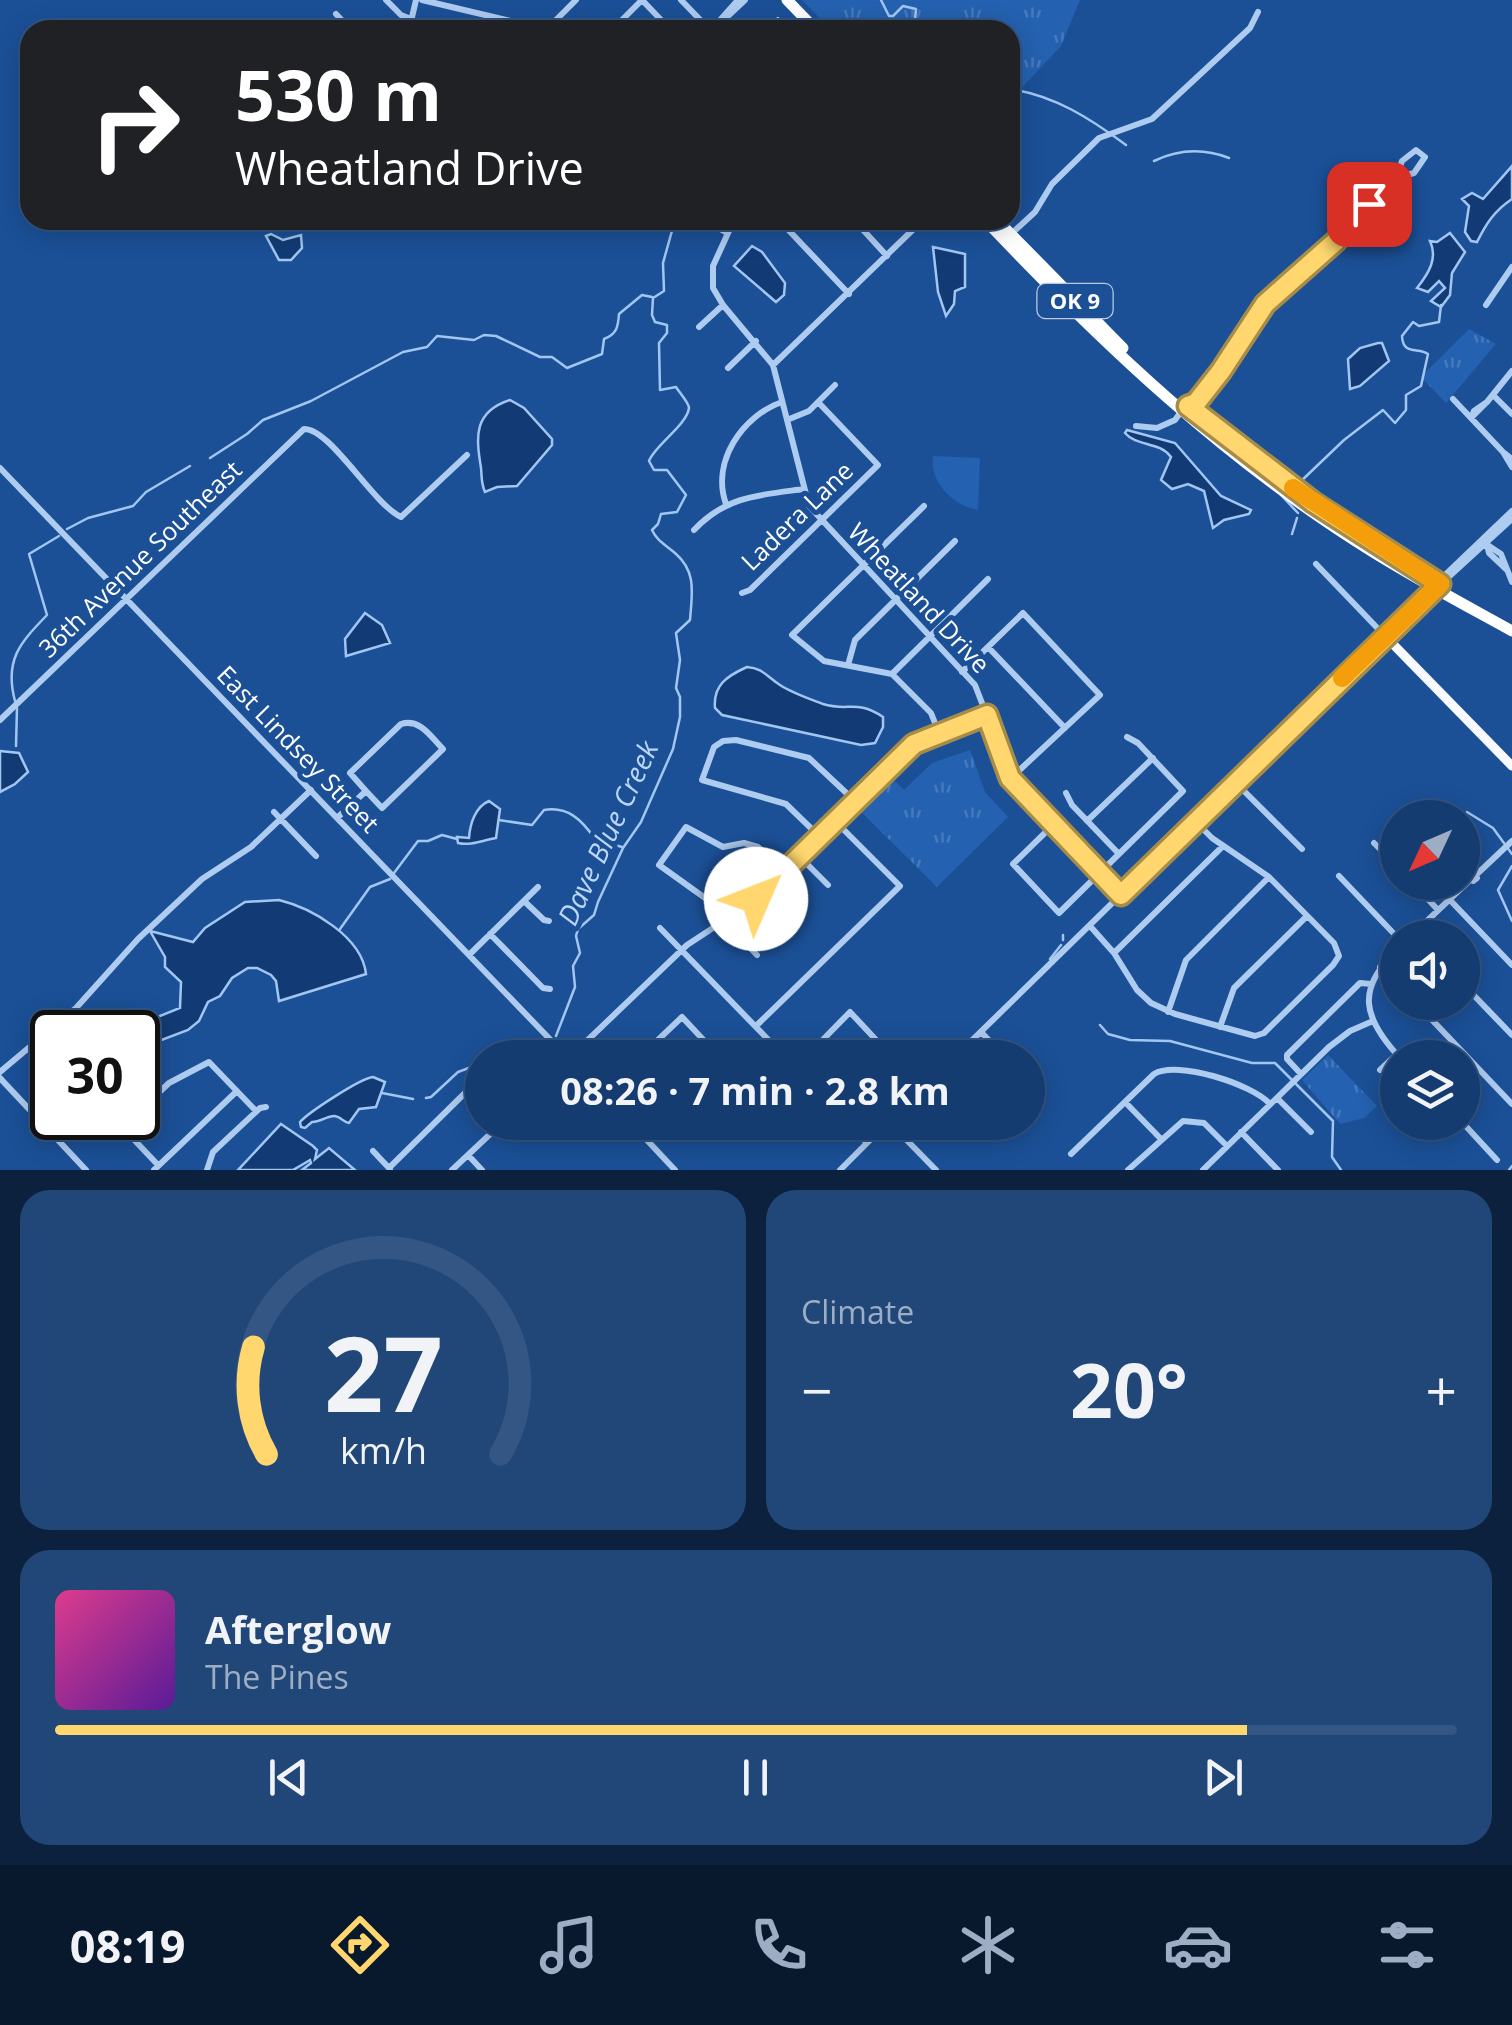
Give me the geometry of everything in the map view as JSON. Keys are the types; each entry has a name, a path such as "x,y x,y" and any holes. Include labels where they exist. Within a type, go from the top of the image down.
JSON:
{"highway":[{"path":"777,0 796,20"},
{"path":"787,0 806,20"},
{"name":"OK 9","path":"998,230 1187,408 1314,503 1512,628"},
{"name":"OK 9","path":"1003,230 1008,238"}],"main road":[{"path":"1439,585 1385,636 1512,766"}],"street":[{"path":"386,0 400,15 411,19 419,0 494,20"},
{"path":"556,20 576,0"},
{"path":"622,20 642,0 661,20"},
{"path":"681,0 702,20"},
{"path":"722,20 741,0"},
{"path":"1020,226 1035,212 1052,184 1110,133 1156,116 1250,28 1258,12"},
{"path":"336,14 342,20"},
{"path":"1136,426 1163,428 1196,403 1260,310 1396,178 1408,154 1422,152 1422,166 1396,178"},
{"path":"721,230 726,233"},
{"path":"728,230 711,278 723,305 773,365 914,230"},
{"path":"788,230 848,294"},
{"path":"863,230 887,256"},
{"path":"1008,238 1016,230"},
{"path":"1486,305 1512,267"},
{"path":"699,327 723,305"},
{"path":"728,368 756,341"},
{"name":"Wheatland Drive","path":"773,365 810,506 978,689 1010,778 1121,895"},
{"path":"1471,418 1512,370"},
{"path":"787,420 802,415 835,384"},
{"path":"1490,398 1512,414"},
{"path":"1453,399 1512,467"},
{"path":"726,504 722,489 726,456 756,416 782,402"},
{"name":"Ladera Lane","path":"742,593 750,590 878,465 818,402"},
{"name":"36th Avenue Southeast","path":"0,720 308,428 317,432 401,517 467,456"},
{"path":"1502,452 1512,459"},
{"path":"798,466 807,463"},
{"name":"East Lindsey Street","path":"0,468 551,1040"},
{"path":"694,530 726,504 804,490"},
{"path":"924,506 792,635 816,657 892,674 931,712 939,733"},
{"path":"1439,585 1512,511"},
{"path":"1439,585 1512,520"},
{"path":"848,665 853,642 955,541"},
{"path":"1486,544 1501,554 1512,582"},
{"path":"972,1040 1385,636 1316,564"},
{"path":"892,674 988,579"},
{"path":"962,672 1023,613 1100,695 1010,778"},
{"path":"988,647 1065,728"},
{"path":"588,1040 682,950 765,892 914,744 987,715"},
{"path":"400,724 421,726 443,749 382,808 366,791 350,773 400,724"},
{"path":"1054,825 1013,864 1059,913 1183,791 1127,737"},
{"path":"820,837 786,804 702,780 714,747 736,740 809,758 856,802"},
{"path":"1087,821 1153,758"},
{"path":"1236,782 1302,849"},
{"path":"86,1170 0,1075 68,1016 138,940 202,879 281,819 310,790"},
{"path":"337,818 366,791"},
{"path":"1066,794 1119,854"},
{"path":"274,812 316,856"},
{"path":"1090,926 1114,952 1140,994 1168,1012 1251,1036 1262,1034 1336,962 1336,947 1269,877 1223,846 1195,821"},
{"path":"756,1026 900,886 836,822"},
{"path":"757,955 719,908 660,864 686,827 723,846 758,847 785,872"},
{"path":"1374,843 1380,849"},
{"path":"1480,870 1509,844"},
{"path":"1114,952 1223,846"},
{"path":"800,857 828,886"},
{"path":"1339,876 1381,920"},
{"path":"1168,1012 1184,963 1269,877"},
{"path":"469,956 538,887"},
{"path":"765,892 792,920"},
{"path":"524,900 549,921"},
{"path":"1429,900 1438,910"},
{"path":"1429,920 1448,900"},
{"path":"1450,900 1512,965"},
{"path":"1220,1026 1234,988 1307,916"},
{"path":"660,928 769,1040"},
{"path":"490,934 544,988 550,989"},
{"path":"1380,966 1368,1002 1372,1021 1386,1040"},
{"path":"1301,1074 1287,1054 1360,983 1371,984"},
{"path":"1480,1002 1512,1035"},
{"path":"823,1040 850,1012 876,1040"},
{"path":"658,1040 682,1017 704,1040"},
{"path":"1432,1020 1509,1101"},
{"path":"1204,1170 1340,1038 1372,1021"},
{"path":"980,1032 988,1040"},
{"path":"160,1091 210,1062 256,1111"},
{"path":"1071,1154 1157,1072 1174,1068 1255,1090 1310,1132"},
{"path":"133,1140 156,1168 237,1091"},
{"path":"373,1151 390,1169 465,1093"},
{"path":"1125,1102 1161,1139"},
{"path":"206,1170 213,1152 256,1111 266,1107"},
{"path":"1128,1170 1176,1124 1191,1120 1208,1126 1228,1146"},
{"path":"1241,1132 1278,1170"},
{"path":"452,1170 483,1140"},
{"path":"647,1140 676,1170"},
{"path":"864,1140 867,1143"},
{"path":"840,1170 870,1140"},
{"path":"907,1140 936,1170"},
{"path":"1479,1140 1497,1160"},
{"path":"468,1155 482,1170"}],"green space":[{"path":"802,0 1080,0 1061,46 1020,89 1020,20 821,20"},
{"path":"1469,329 1496,344 1446,403 1421,377"},
{"path":"933,456 980,458 978,510 960,504 945,491 935,475"},
{"path":"970,750 985,792 1008,817 937,887 856,807 889,775 904,790 932,763"},
{"path":"1328,1055 1377,1106 1364,1118 1340,1124 1302,1080"}],"shaded area":[{"path":"1512,166 1512,199 1491,218 1477,242 1471,241 1465,232 1469,206 1462,199 1472,193 1483,199"},
{"path":"1450,233 1465,252 1452,273 1450,295 1441,307 1431,301 1445,288 1439,281 1428,292 1417,288 1431,265 1430,241 1437,242"},
{"path":"271,234 283,240 301,235 302,248 291,260 279,260 266,236"},
{"path":"752,246 762,252 785,283 784,295 776,302 734,266"},
{"path":"933,247 965,254 965,287 955,291 954,304 946,316 938,292"},
{"path":"1382,343 1389,361 1360,386 1350,389 1348,359 1360,348"},
{"path":"510,400 524,408 552,439 552,445 517,486 485,492 478,446 480,427 489,411"},
{"path":"1127,430 1175,443 1221,496 1251,510 1249,514 1224,520 1213,528 1204,491 1188,484 1172,489 1161,480 1171,457 1160,448 1130,437 1125,433"},
{"path":"365,613 382,625 390,643 346,656 345,639"},
{"path":"747,667 761,671 801,696 832,706 866,708 883,717 875,743 861,745 722,715 715,708 719,687"},
{"path":"0,751 19,753 28,772 0,792"},
{"path":"489,801 500,809 496,838 458,843 457,837 469,838 474,816"},
{"path":"279,900 320,917 355,948 366,974 279,1001 276,981 271,975 248,968 232,978 220,996 208,1002 199,1021 188,1030 160,1040 160,1016 180,1008 181,982 165,967 165,957 150,931 193,942 205,928 245,902"},
{"path":"373,1077 385,1082 376,1107 359,1109 349,1123 334,1116 301,1127 300,1122 324,1104"},
{"path":"281,1124 317,1150 315,1159 329,1148 355,1170 302,1170 310,1160 293,1170 238,1170"}],"waterway":[{"path":"881,0 889,16 903,6 916,9 915,20"},
{"path":"1020,91 1071,110 1126,145"},
{"path":"1154,161 1190,152 1229,158"},
{"name":"Dave Blue Creek","path":"556,1036 575,987 573,966 580,953 578,929 594,915 623,848 641,822 673,749 680,717 676,633 690,620 692,584 682,560 652,530 661,514 677,512 686,495 667,470 654,470 649,461 683,421 689,408 676,387 660,390 659,343 667,333 667,325 655,322 652,315 653,298 664,291 663,263 672,230"},
{"path":"210,458 263,420 311,401 403,352 427,347 437,336 474,340 484,335 496,336 540,357 552,357 567,368 602,354 604,339 616,329 619,314 642,295 652,297"},
{"path":"1298,484 1383,410 1395,423 1406,410 1406,395 1421,386 1428,354 1408,349 1402,336 1413,322 1419,326 1439,322 1441,305"},
{"path":"67,529 88,518 133,506 146,492 190,466"},
{"path":"1281,495 1298,513"},
{"path":"1292,534 1297,518"},
{"path":"15,701 13,663 29,634 47,615 29,554 59,536"},
{"path":"16,746 17,708"},
{"path":"499,820 532,825 544,810 560,810 579,820 595,839 622,847"},
{"path":"1480,820 1493,828 1512,854"},
{"path":"394,873 418,841 442,835 457,839"},
{"path":"1512,866 1498,890 1512,921"},
{"path":"340,929 370,887 390,879"},
{"path":"1063,935 1063,940"},
{"path":"1050,959 1061,945"},
{"path":"1100,1025 1108,1034 1130,1040 1170,1041 1252,1063 1275,1063 1333,1121 1332,1157 1341,1170"},
{"name":"Dave Blue Creek","path":"426,1098 465,1069"},
{"name":"Dave Blue Creek","path":"382,1093 413,1099"},
{"path":"1509,1170 1512,1166"}],"slow traffic":[{"path":"1293,488 1440,584 1342,678"}],"route":[{"path":"756,899 914,744 987,715 1010,778 1121,895 1440,584 1314,503 1188,406 1196,403 1221,371 1265,304 1336,241 1369,204"}]}
